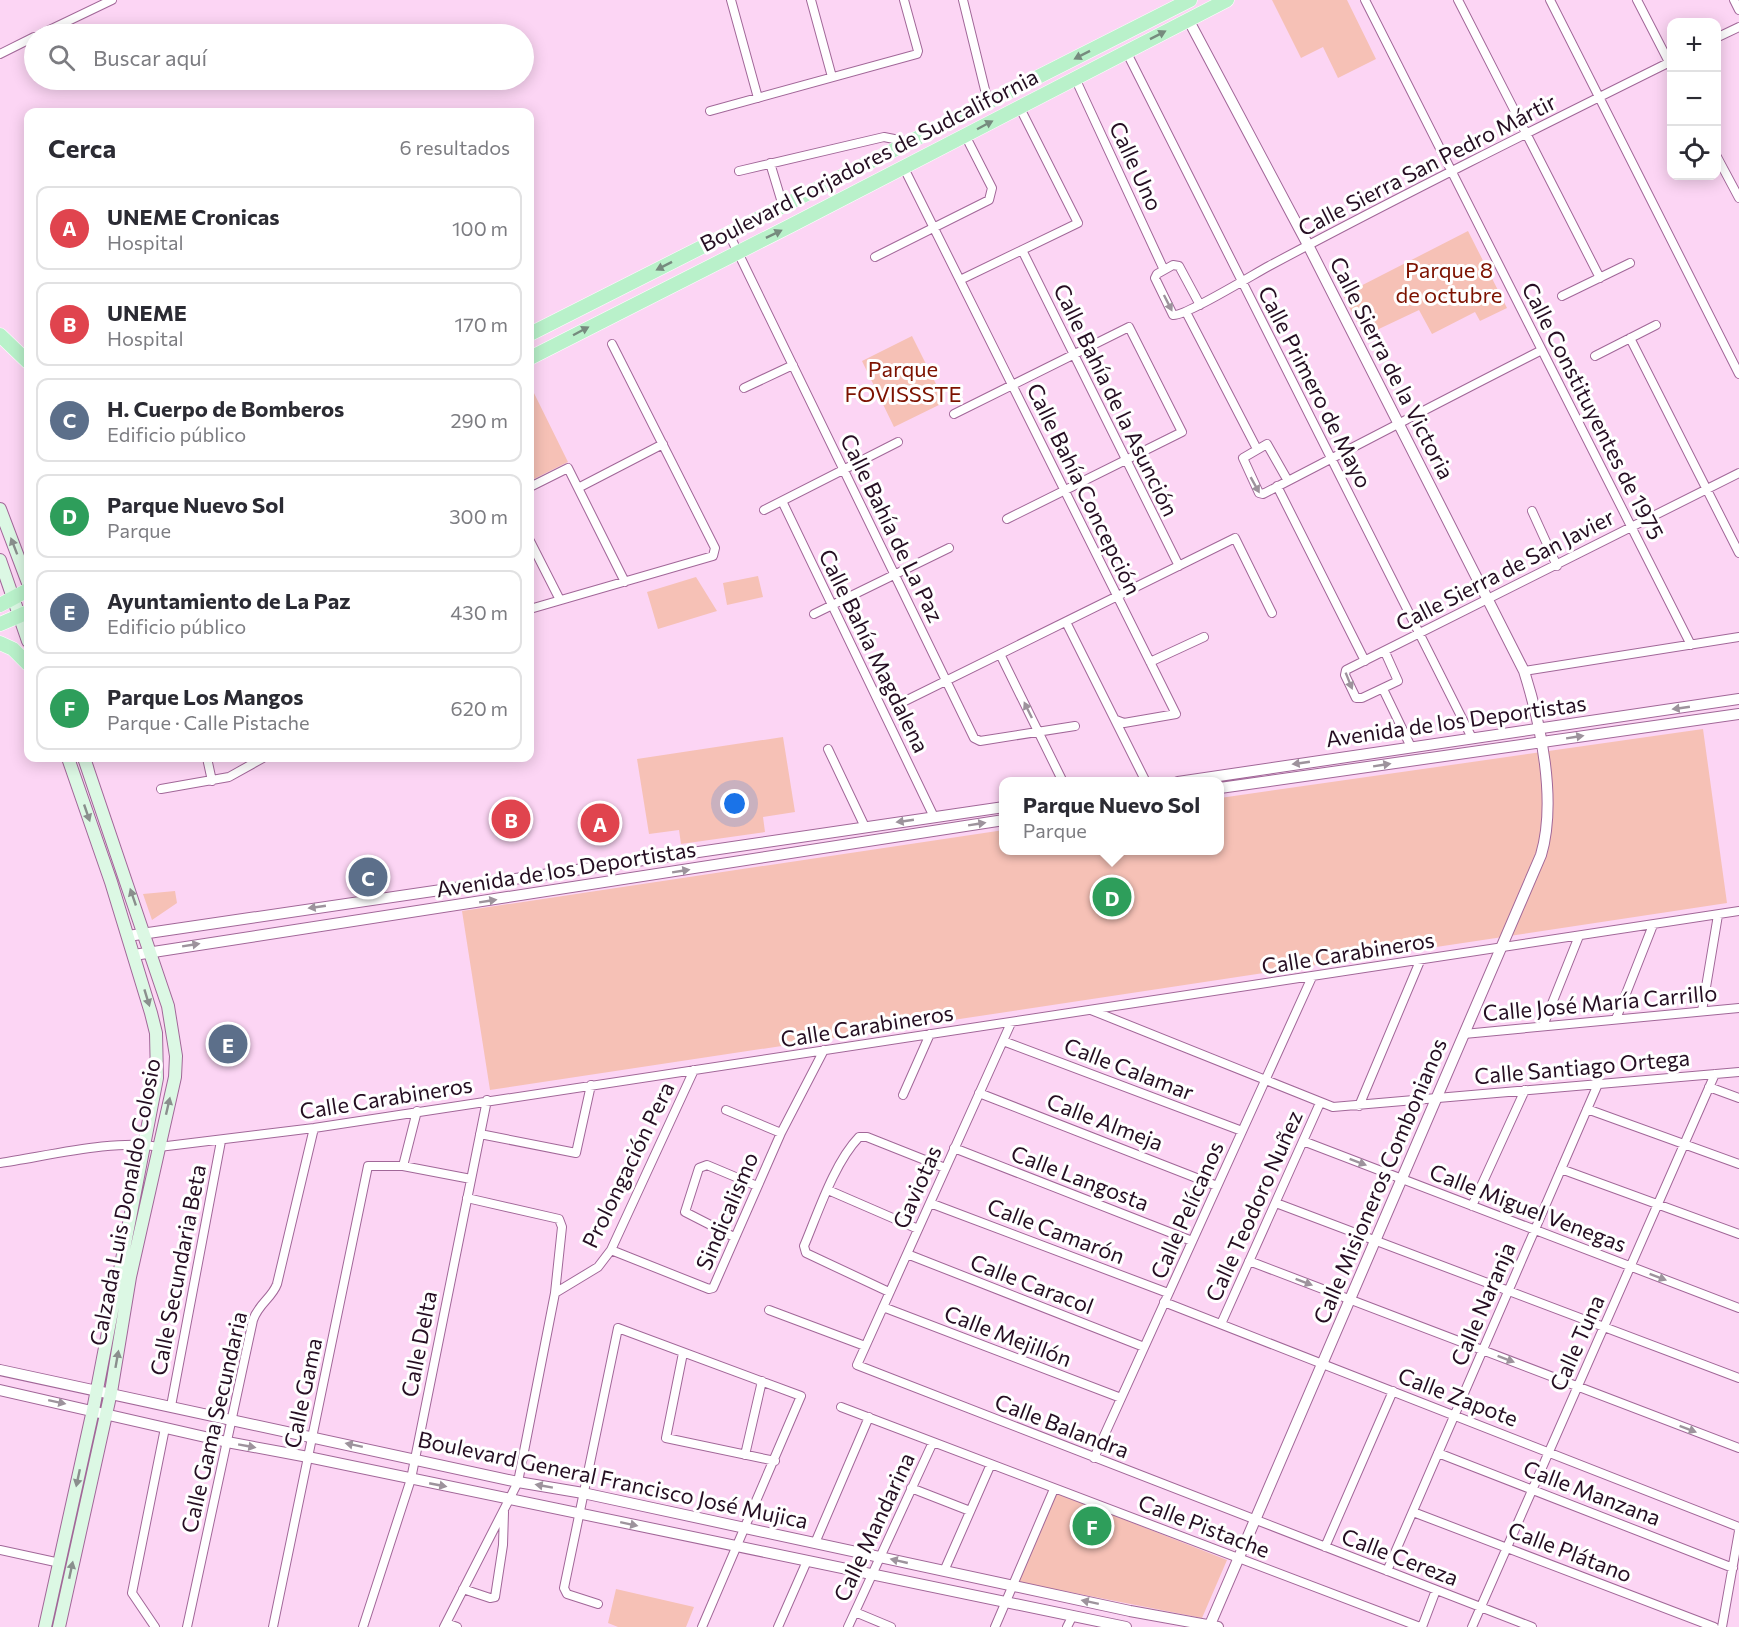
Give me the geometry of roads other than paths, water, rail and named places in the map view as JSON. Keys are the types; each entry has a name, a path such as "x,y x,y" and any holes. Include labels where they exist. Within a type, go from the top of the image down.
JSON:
{"main road":[{"name":"Boulevard Forjadores de Sudcalifornia","path":"534,332 1190,0"},
{"name":"Boulevard Forjadores de Sudcalifornia","path":"534,356 1227,0"},
{"path":"0,335 24,358"},
{"path":"0,509 24,572"},
{"path":"0,560 14,597 24,613 0,624"},
{"path":"0,604 24,592"},
{"path":"0,643 14,649 24,660"},
{"name":"Calzada Luis Donaldo Colosio","path":"45,1627 93,1410 145,1144 157,1078 158,1053 151,1013 134,955 69,762"},
{"name":"Calzada Luis Donaldo Colosio","path":"59,1627 111,1392 130,1277 175,1077 176,1056 168,1006 85,762"}],"street":[{"path":"61,24 111,0"},
{"path":"730,0 758,98"},
{"path":"811,0 832,77"},
{"path":"710,111 917,54 904,0"},
{"path":"963,0 988,102"},
{"name":"Calle Constituyentes de 1975","path":"1365,0 1691,645"},
{"path":"1458,0 1600,278"},
{"path":"1550,0 1739,374"},
{"path":"1637,0 1667,58"},
{"path":"1734,0 1739,10"},
{"name":"Calle Sierra de la Victoria","path":"1188,19 1308,245 1524,671 1540,742"},
{"path":"1721,36 1739,27"},
{"path":"0,54 24,43"},
{"name":"Calle Primero de Mayo","path":"1126,51 1472,738"},
{"name":"Calle Sierra San Pedro Mártir","path":"1186,312 1308,245 1667,65"},
{"name":"Calle Uno","path":"1075,78 1164,270"},
{"path":"960,280 1078,223 1019,106"},
{"path":"875,257 988,200 992,188 965,135"},
{"path":"739,171 885,137 910,142"},
{"path":"770,163 783,206"},
{"path":"1721,164 1739,198"},
{"name":"Calle Bahía Concepción","path":"903,166 1176,714 1124,723 1116,720"},
{"name":"Calle Bahía de La Paz","path":"729,234 976,740 1038,731"},
{"name":"Calle Bahía de la Asunción","path":"1022,250 1179,566"},
{"path":"1562,296 1630,263"},
{"path":"1200,305 1179,266 1173,266 1157,274 1155,278 1173,315 1186,312 1257,449"},
{"path":"1595,356 1656,325"},
{"path":"954,414 1129,327 1182,432 1007,519"},
{"path":"1630,338 1739,553"},
{"path":"534,608 713,556 715,548 612,344"},
{"path":"1288,481 1269,446 1257,449 1243,458 1259,493 1263,494 1542,350"},
{"path":"744,388 793,364"},
{"path":"764,510 898,442"},
{"path":"578,488 663,444"},
{"path":"534,485 568,468 625,582"},
{"name":"Calle Sierra de San Javier","path":"1385,652 1398,681 1362,698 1356,698 1344,672 1739,473"},
{"path":"1277,486 1365,661"},
{"name":"Calle Bahía Magdalena","path":"782,501 934,817"},
{"path":"1532,511 1557,566"},
{"path":"898,704 1234,538 1272,613"},
{"path":"814,614 949,548"},
{"path":"534,549 560,600"},
{"path":"1066,622 1144,777"},
{"path":"1150,662 1204,637"},
{"path":"1524,671 1739,637"},
{"path":"1000,654 1061,777"},
{"path":"1383,689 1411,747"},
{"name":"Avenida de los Deportistas","path":"1211,777 1739,699"},
{"path":"1723,702 1725,716"},
{"name":"Avenida de los Deportistas","path":"1224,787 1739,714"},
{"path":"1038,731 1075,726"},
{"name":"Calle Misioneros Combonianos","path":"1212,1626 1255,1520 1541,855 1550,814 1540,742"},
{"path":"828,749 865,827"},
{"path":"208,762 212,781"},
{"path":"161,789 229,777 257,762"},
{"name":"Avenida de los Deportistas","path":"128,936 999,808"},
{"name":"Avenida de los Deportistas","path":"134,955 999,821"},
{"path":"803,836 806,850"},
{"path":"628,861 632,879"},
{"path":"448,888 451,906"},
{"path":"394,896 396,914"},
{"path":"354,902 356,921"},
{"path":"296,910 299,929"},
{"name":"Calle Carabineros","path":"0,1163 145,1144 159,1148 314,1128 1739,911"},
{"path":"1701,1011 1718,915"},
{"path":"252,917 254,936"},
{"path":"1616,1019 1653,925"},
{"path":"1543,1026 1579,936"},
{"path":"1359,1106 1420,961"},
{"name":"Calle Pelícanos","path":"1094,1458 1312,977"},
{"name":"Calle José María Carrillo","path":"1464,1034 1739,1008"},
{"name":"Calle Santiago Ortega","path":"1090,1010 1266,1078 1333,1107 1739,1072"},
{"name":"Gaviotas","path":"857,1365 1011,1023"},
{"path":"903,1095 930,1034"},
{"name":"Calle Calamar","path":"1003,1041 1242,1131"},
{"name":"Sindicalismo","path":"611,1250 711,1289 781,1132 824,1050"},
{"name":"Prolongación Pera","path":"555,1293 598,1267 611,1250 694,1070"},
{"name":"Calle Tuna","path":"1472,1627 1715,1074"},
{"name":"Calle Naranja","path":"1387,1571 1598,1084"},
{"path":"480,1134 576,1153 591,1085"},
{"path":"1709,1087 1739,1098"},
{"path":"1472,1206 1525,1090"},
{"name":"Calle Almeja","path":"979,1093 1217,1186"},
{"name":"Calle Delta","path":"363,1627 411,1479 487,1100"},
{"name":"Calle Teodoro Nuñez","path":"1221,1324 1320,1103"},
{"path":"1587,1109 1739,1164"},
{"path":"726,1110 781,1132"},
{"path":"417,1111 403,1166 471,1179"},
{"name":"Calle Gama Secundaria","path":"187,1627 253,1320 258,1306 275,1291 314,1128"},
{"path":"889,1293 806,1253 804,1246 828,1190 852,1144 859,1137 867,1137 945,1168"},
{"name":"Calle Secundaria Beta","path":"171,1406 221,1141"},
{"name":"Calle Miguel Venegas","path":"1303,1141 1739,1308"},
{"name":"Calle Langosta","path":"954,1148 1192,1241"},
{"path":"734,1237 685,1212 699,1168 707,1165 757,1186"},
{"name":"Calle Gama","path":"273,1627 368,1166 403,1166"},
{"path":"1561,1169 1739,1234"},
{"path":"828,1190 918,1228"},
{"path":"458,1627 445,1625 518,1482 555,1293 562,1222 559,1219 467,1198"},
{"name":"Calle Camarón","path":"930,1203 1168,1293"},
{"path":"1276,1203 1739,1378"},
{"name":"Calle Caracol","path":"907,1254 1144,1347"},
{"path":"1249,1262 1739,1448"},
{"name":"Calle Zapote","path":"1164,1302 1739,1527"},
{"name":"Calle Mejillón","path":"883,1307 1121,1398"},
{"path":"769,1310 865,1346"},
{"path":"598,1604 567,1594 564,1588 618,1328 801,1396 702,1627"},
{"path":"683,1353 666,1438 775,1461"},
{"name":"Calle Balandra","path":"857,1365 1255,1520"},
{"path":"1,1390 3,1370"},
{"name":"Boulevard General Francisco José Mujica","path":"3,1370 518,1482 583,1493 1130,1611 1212,1626"},
{"path":"745,1455 762,1382"},
{"name":"Boulevard General Francisco José Mujica","path":"1,1390 106,1412 227,1442 308,1456 411,1479 507,1503 579,1514 1005,1602 1069,1622 1124,1627"},
{"path":"1325,1547 1393,1391"},
{"name":"Calle Pistache","path":"841,1407 1421,1627"},
{"path":"815,1543 868,1418"},
{"path":"155,1627 132,1593 165,1428"},
{"name":"Calle Mandarina","path":"849,1627 878,1557 933,1442"},
{"name":"Calle Manzana","path":"1438,1453 1733,1568"},
{"path":"944,1571 992,1464"},
{"path":"911,1488 970,1511"},
{"path":"995,1627 1054,1489"},
{"path":"463,1589 490,1598 495,1597 507,1503"},
{"name":"Calle Plátano","path":"1413,1512 1714,1627"},
{"name":"Calle Cereza","path":"1255,1520 1532,1627"},
{"path":"1722,1627 1739,1531"},
{"path":"0,1550 60,1563"},
{"path":"778,1627 807,1561"},
{"path":"1421,1627 1436,1590"},
{"path":"1124,1627 1130,1611"},
{"path":"855,1612 891,1627"}],"place":[{"name":"UNEME","path":"511,819"},
{"name":"UNEME Cronicas","path":"600,823"},
{"name":"H. Cuerpo de Bomberos","path":"368,877"},
{"name":"Parque Nuevo Sol","path":"1112,897"},
{"name":"Ayuntamiento de La Paz","path":"228,1044"},
{"name":"Parque Los Mangos","path":"1092,1526"}],"park label":[{"name":"Parque 8 de octubre","path":"1449,282"},
{"name":"Parque FOVISSSTE","path":"903,382"}]}
